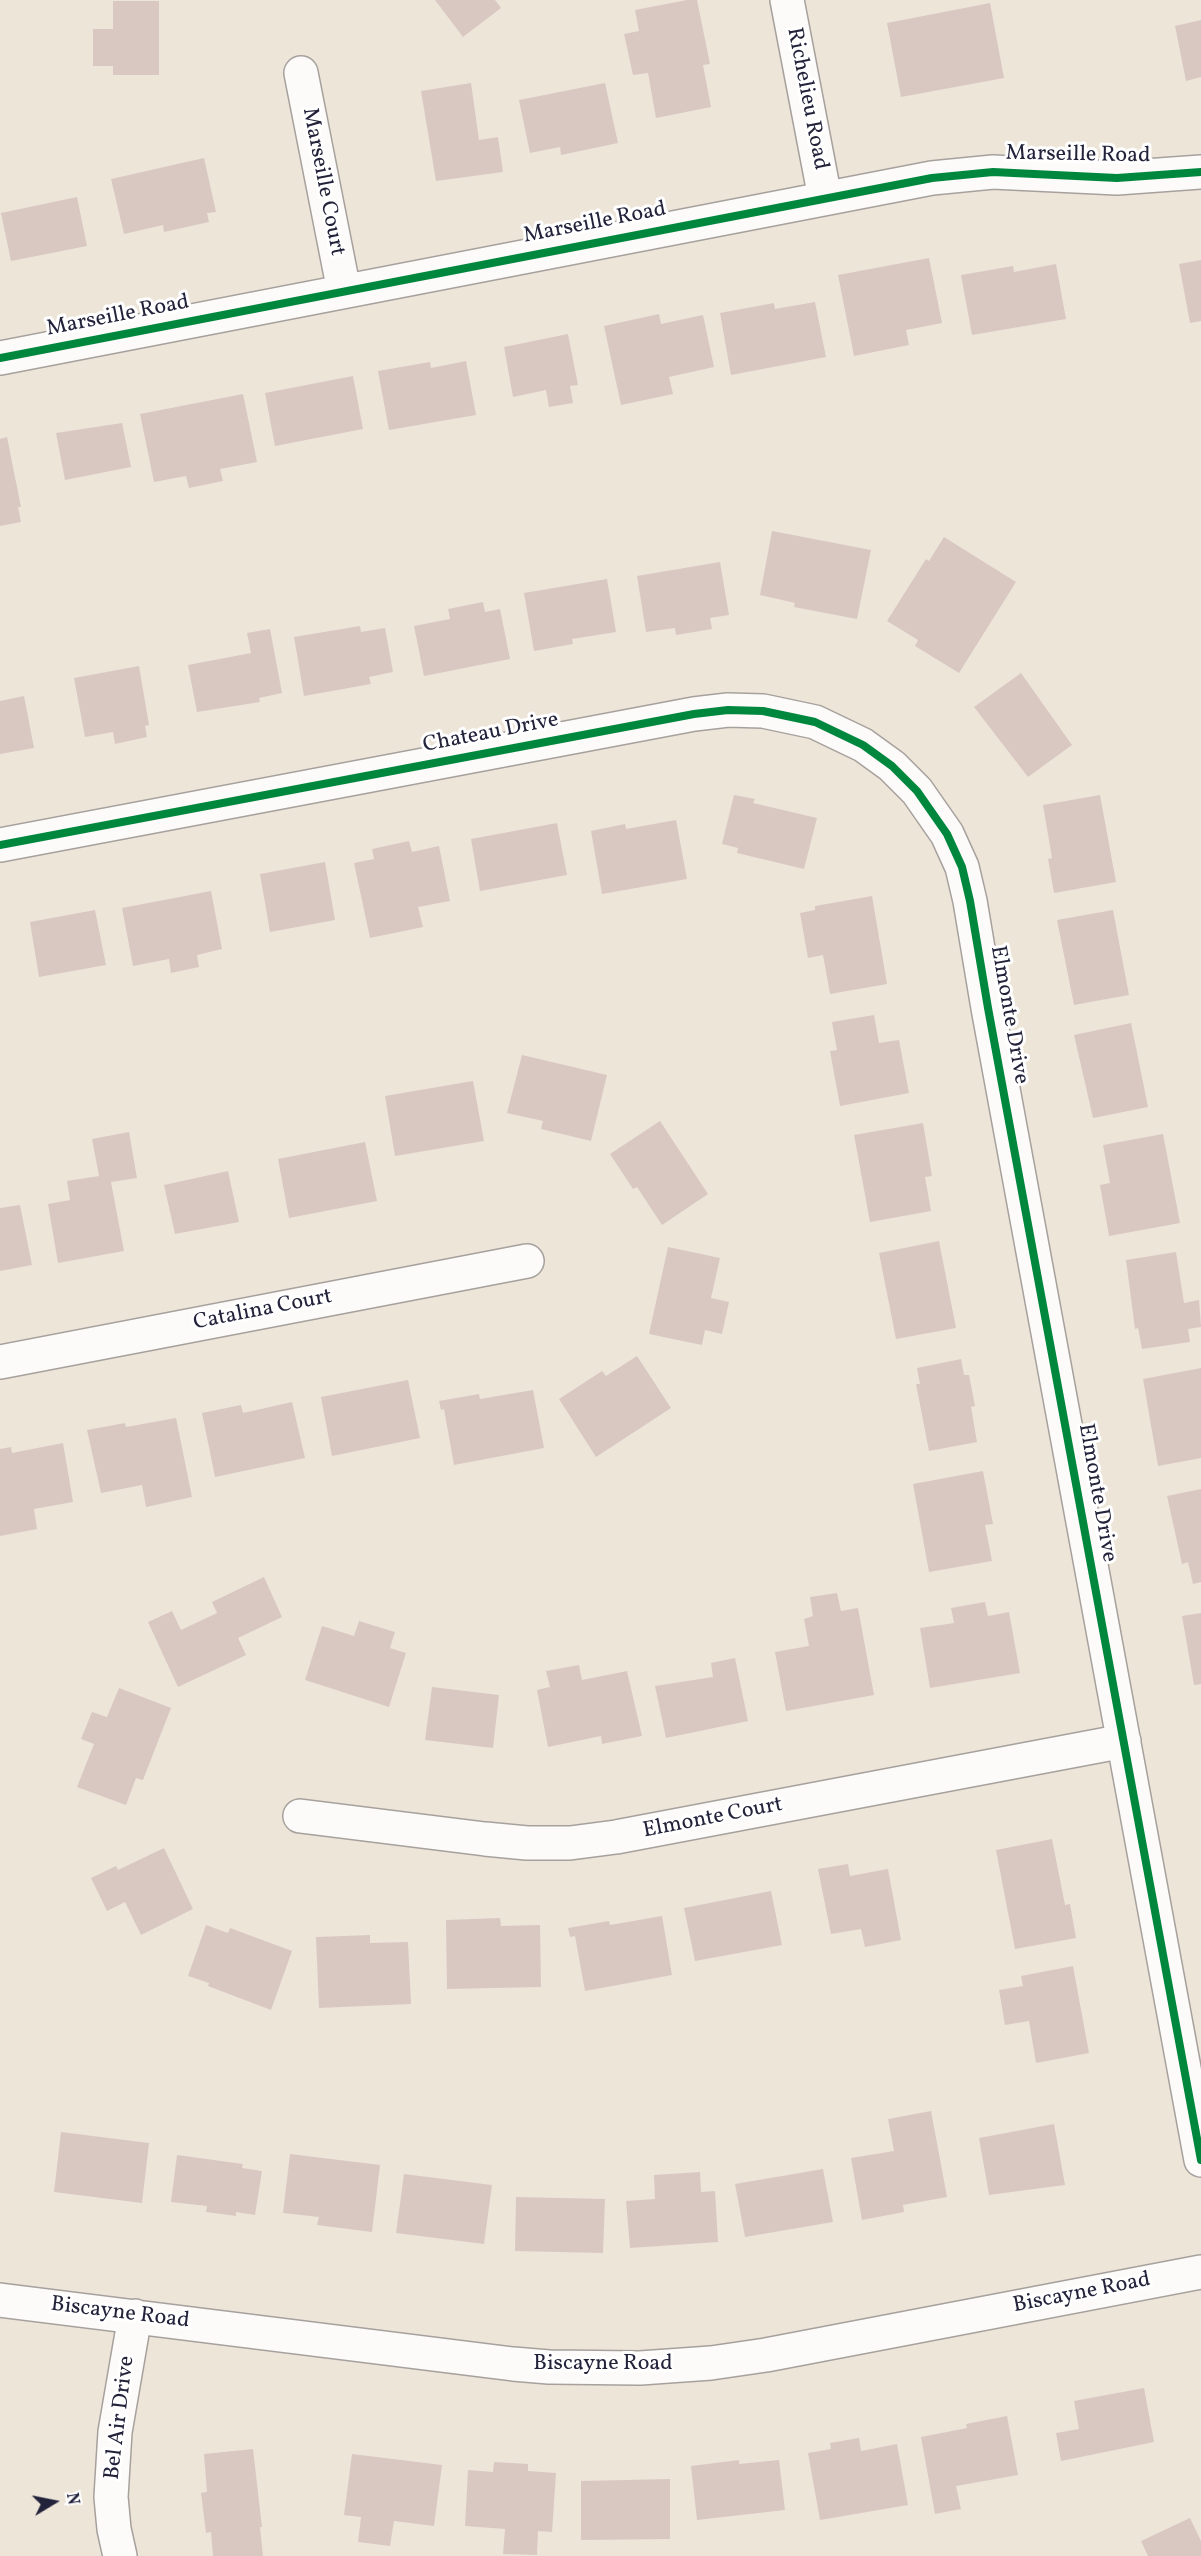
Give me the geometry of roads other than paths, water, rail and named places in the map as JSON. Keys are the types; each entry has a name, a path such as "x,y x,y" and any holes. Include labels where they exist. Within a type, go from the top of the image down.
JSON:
{"street":[{"name":"Richelieu Road","path":"787,0 825,198"},
{"name":"Marseille Court","path":"301,73 344,291"},
{"name":"Marseille Road","path":"0,358 932,178 993,172 1117,177 1201,172"},
{"name":"Chateau Drive","path":"0,845 693,714 737,710 772,712 815,722 863,745 892,766 917,791 947,834"},
{"name":"Elmonte Drive","path":"947,834 962,867 970,901 1201,2160"},
{"name":"Catalina Court","path":"0,1362 527,1261"},
{"name":"Elmonte Court","path":"300,1816 485,1839 527,1843 570,1843 616,1838 1124,1741"},
{"name":"Biscayne Road","path":"0,2300 513,2364 549,2367 639,2368 711,2363 766,2355 1201,2272"},
{"name":"Bel Air Drive","path":"120,2556 114,2529 111,2497 115,2432 135,2316"}]}
